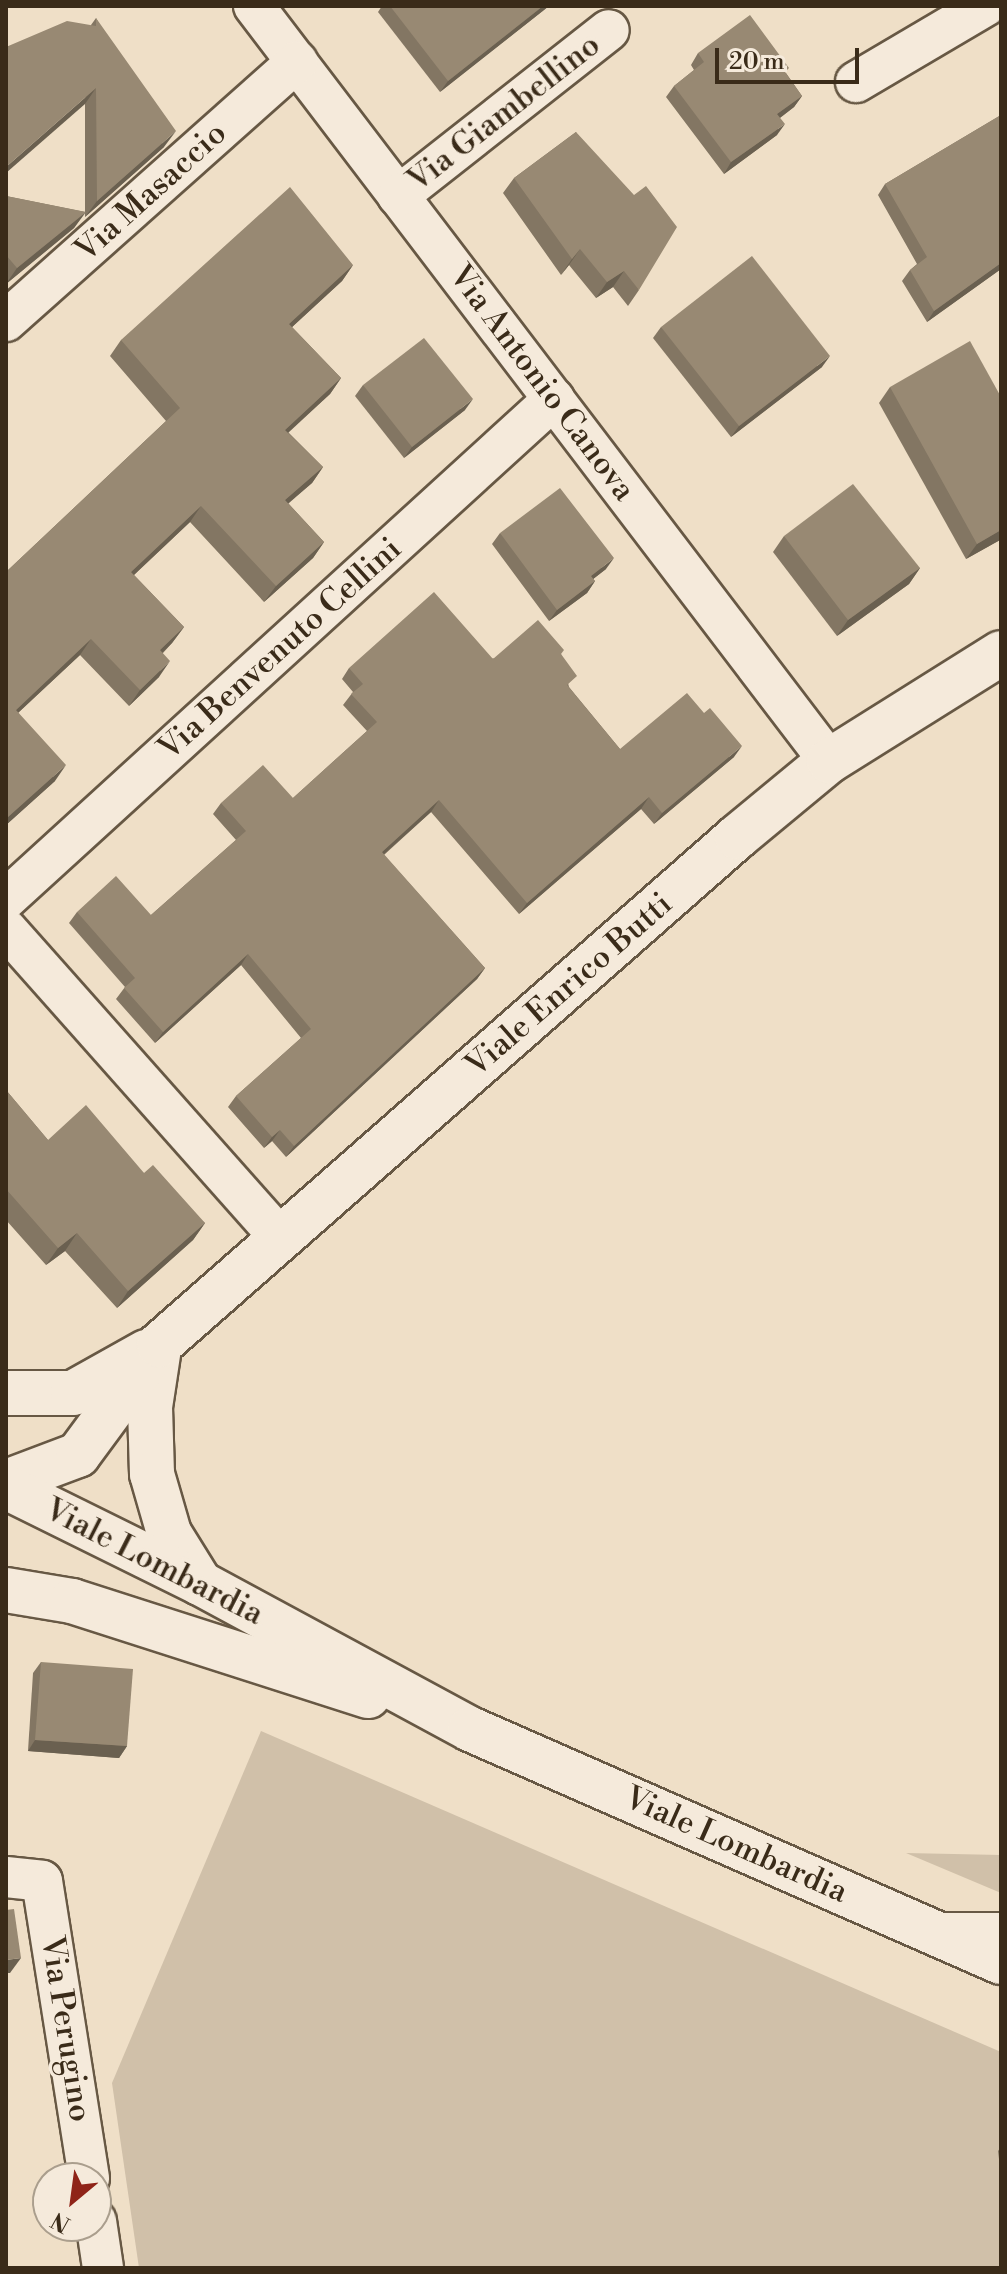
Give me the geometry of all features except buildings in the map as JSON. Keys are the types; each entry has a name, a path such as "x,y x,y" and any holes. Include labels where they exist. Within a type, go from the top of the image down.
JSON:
{"street":[{"name":"Via Antonio Canova","path":"254,6 829,761"},
{"path":"856,82 985,6"},
{"name":"Via Giambellino","path":"398,196 609,30"},
{"name":"Via Masaccio","path":"6,321 297,62"},
{"name":"Via Benvenuto Cellini","path":"6,899 554,399"},
{"name":"Viale Enrico Butti","path":"159,1345 829,761 1001,653"},
{"path":"6,929 281,1239"},
{"path":"6,1393 73,1393 159,1345"},
{"path":"6,1485 78,1455 159,1345"},
{"path":"159,1345 150,1407 152,1474 169,1533 200,1583"},
{"name":"Viale Lombardia","path":"6,1485 200,1583 470,1729 1001,1962"},
{"name":"Viale Lombardia","path":"6,1590 72,1601 470,1729"},
{"name":"Via Perugino","path":"24,1879 86,2162"},
{"path":"935,1933 1001,1933"},
{"path":"99,2242 103,2268"}],"shaded area":[{"path":"261,1731 1001,2052 1001,2268 139,2268 112,2083"},
{"path":"906,1853 1001,1855 1001,1893"}]}
